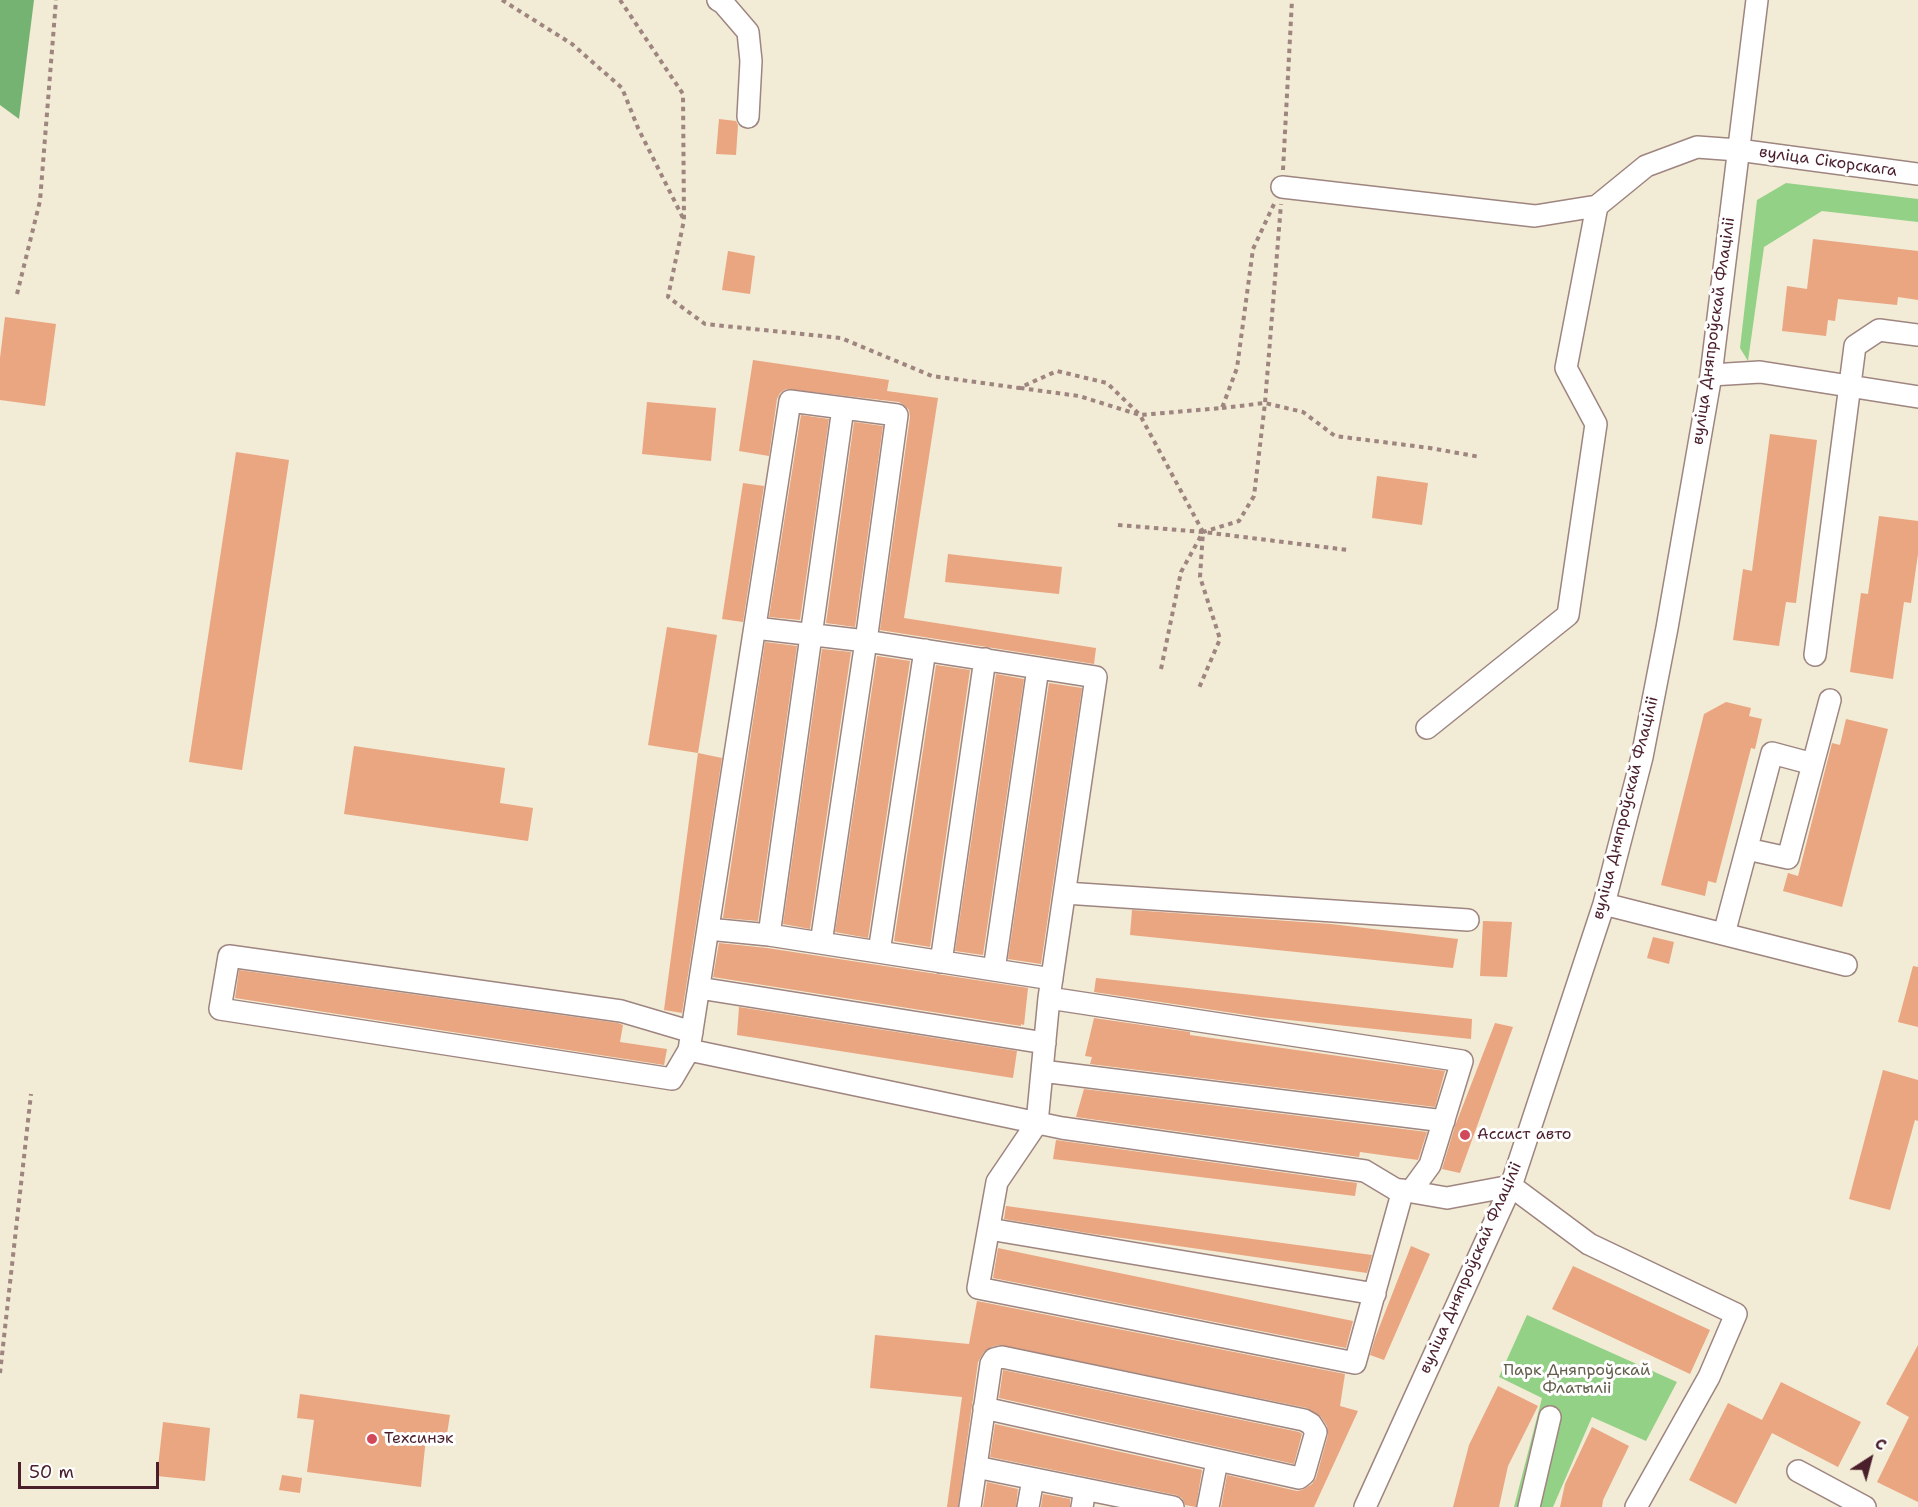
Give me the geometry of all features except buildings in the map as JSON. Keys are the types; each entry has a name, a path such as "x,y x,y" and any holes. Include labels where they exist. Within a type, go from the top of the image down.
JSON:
{"street":[{"path":"718,0 748,32 752,61 748,117"},
{"name":"вуліца Дняпроўскай Флаціліі","path":"1365,1507 1510,1186 1604,904 1642,757 1711,375 1757,0"},
{"name":"вуліца Сікорскага","path":"1597,206 1646,166 1697,147 1738,150 1918,174"},
{"path":"1282,187 1535,216 1597,206 1566,368 1596,424 1568,615 1427,728"},
{"path":"1815,655 1855,346 1879,330 1918,335"},
{"path":"1711,375 1760,372 1918,397"},
{"path":"821,943 897,415 790,401 690,1041 672,1079 220,1009 229,956 621,1011 690,1041 1037,1123 1365,1171 1395,1189 1447,1198 1510,1186 1589,1244 1736,1314 1709,1377 1636,1507"},
{"path":"769,935 843,408"},
{"path":"708,929 769,935 994,970 1050,989 1462,1061 1430,1165 1407,1191 1355,1363 978,1288 998,1182 1037,1123 1050,989 1096,677 866,640 755,628"},
{"path":"879,952 925,650"},
{"path":"941,962 986,659"},
{"path":"994,970 1038,668"},
{"path":"1747,849 1788,858 1830,700"},
{"path":"1724,934 1772,753 1813,764"},
{"path":"1065,893 1468,920"},
{"path":"1604,904 1846,965"},
{"path":"699,988 1045,1043"},
{"path":"1042,1071 1444,1121"},
{"path":"989,1229 1375,1294"},
{"path":"970,1507 984,1408 991,1364 994,1359 1002,1357 1304,1420 1311,1424 1316,1432 1305,1474 1299,1478 984,1408"},
{"path":"1529,1507 1550,1417"},
{"path":"1208,1507 1217,1461"},
{"path":"976,1467 1033,1479 1084,1498 1173,1507"},
{"path":"1798,1471 1865,1507"},
{"path":"1028,1507 1033,1479"}],"path":[{"path":"17,294 40,201 56,0"},
{"path":"502,0 572,44 622,88 638,128 684,220"},
{"path":"620,0 683,94 684,220 668,297 705,324 841,338 932,376 1080,396 1140,415 1265,403 1303,412 1335,436 1480,457"},
{"path":"1161,669 1181,572 1203,532 1239,521 1254,496 1265,403 1282,187 1292,0"},
{"path":"1222,408 1237,368 1253,249 1282,187"},
{"path":"1019,388 1057,371 1107,383 1140,415 1203,532 1200,578 1220,639 1199,688"},
{"path":"1118,525 1203,532 1348,550"},
{"path":"0,1373 31,1094"}],"green space":[{"path":"0,0 34,0 19,119 0,105"},
{"path":"1786,183 1918,199 1918,222 1822,211 1764,247 1748,361 1740,348 1757,200"},
{"name":"Парк Дняпроўскай Флатыліі","path":"1527,1315 1677,1382 1646,1441 1592,1417 1553,1507 1514,1507 1542,1398 1499,1377"}],"place":[{"name":"Ассист авто","path":"1465,1135"},
{"name":"Техсинэк","path":"372,1439"}]}
